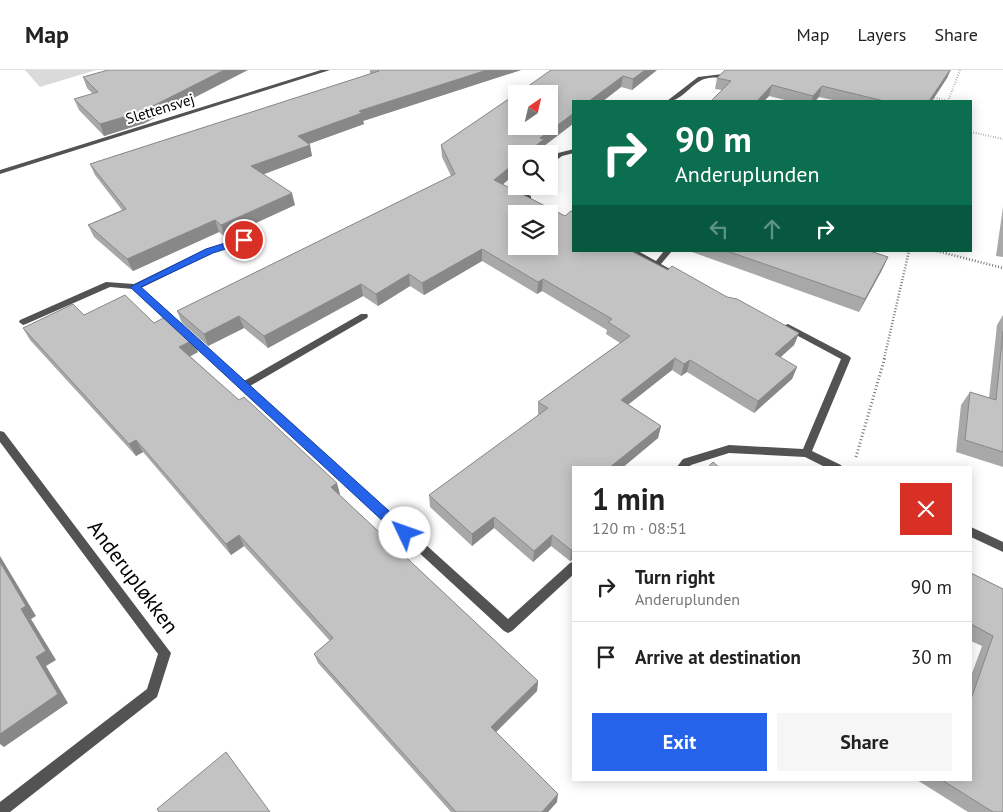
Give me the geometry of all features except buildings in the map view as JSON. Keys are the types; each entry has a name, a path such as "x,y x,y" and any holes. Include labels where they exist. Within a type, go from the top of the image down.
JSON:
{"street":[{"name":"Slettensvej","path":"0,172 327,70"},
{"path":"671,100 700,78 724,76 735,70"},
{"path":"558,156 572,151"},
{"path":"523,195 533,200"},
{"path":"23,322 109,284 135,287 209,251 244,240"},
{"path":"634,252 688,282"},
{"path":"657,264 667,252"},
{"path":"135,287 508,627 572,568"},
{"path":"243,386 364,316"},
{"path":"779,322 846,358 806,453"},
{"name":"Anderupløkken","path":"0,435 165,653 152,693 0,810"},
{"path":"683,466 687,462 730,449 806,453 833,466"},
{"path":"972,532 1003,547"}],"path":[{"path":"948,100 960,70"},
{"path":"929,96 944,100"},
{"path":"972,132 1003,139"},
{"path":"856,458 883,364 909,252"},
{"path":"940,252 1003,268"}],"shaded area":[{"path":"25,70 96,70 40,87"}],"route":[{"path":"244,240 209,251 135,287 405,533"}]}
